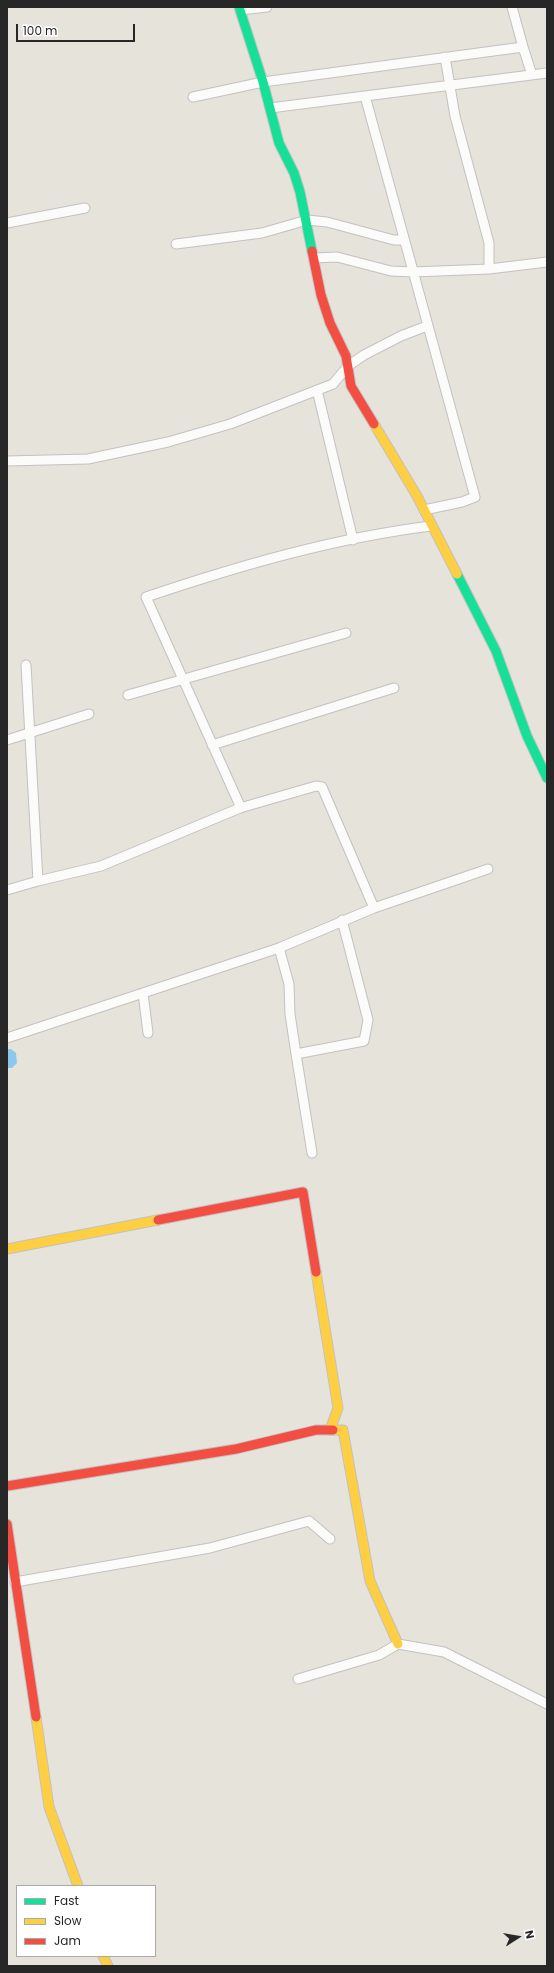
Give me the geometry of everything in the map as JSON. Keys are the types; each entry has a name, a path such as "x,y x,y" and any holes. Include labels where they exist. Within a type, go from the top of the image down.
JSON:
{"street":[{"path":"267,7 239,8 263,82 279,143 294,173 306,220 325,310 342,346 348,366 351,386 396,460 424,510 496,651 527,736 547,778"},
{"path":"512,7 532,75"},
{"path":"193,97 263,82 524,47"},
{"path":"445,57 456,116 489,243 489,269"},
{"path":"270,108 547,73"},
{"path":"364,96 475,497 462,502 424,510"},
{"path":"7,223 85,208"},
{"path":"176,244 262,233 306,220 327,222 394,240 404,240"},
{"path":"314,258 338,257 391,271 413,272 489,269 547,262"},
{"path":"7,461 88,459 168,442 230,424 333,384 348,366 401,336 427,326"},
{"path":"317,390 353,540"},
{"path":"241,808 146,597 289,554 400,530 431,526"},
{"path":"128,694 183,680 346,633"},
{"path":"26,665 38,881"},
{"path":"212,745 394,688"},
{"path":"7,740 89,714"},
{"path":"7,890 101,866 241,808 316,786 322,787 374,908"},
{"path":"7,1038 279,948 342,920 488,869"},
{"path":"296,1054 364,1041 368,1020 342,920"},
{"path":"279,948 289,984 290,1014 312,1153"},
{"path":"143,993 148,1033"},
{"path":"7,1249 303,1192 338,1408 330,1430"},
{"path":"7,1486 236,1449 316,1430 343,1430 370,1581 398,1644"},
{"path":"15,1582 210,1548 309,1520 330,1539"},
{"path":"7,1524 49,1807 78,1885"},
{"path":"298,1679 379,1655 398,1644 444,1652 547,1704"},
{"path":"104,1957 108,1966"}],"water":[{"path":"7,1049 11,1049 16,1053 17,1063 12,1068 7,1068"}],"traffic: fast":[{"path":"239,7 263,82 279,143 294,173 300,192 312,251"},
{"path":"457,574 496,651 527,736 547,778"}],"traffic: slow":[{"path":"374,424 417,496 457,574"},
{"path":"7,1249 158,1220"},
{"path":"316,1272 338,1408 330,1430"},
{"path":"333,1430 343,1430 370,1581 398,1644"},
{"path":"36,1717 49,1807 78,1885"},
{"path":"104,1957 108,1966"}],"traffic: jam":[{"path":"312,251 321,295 330,323 346,356 351,386 374,424"},
{"path":"158,1220 303,1192 316,1272"},
{"path":"7,1486 236,1449 316,1430 333,1430"},
{"path":"7,1524 36,1717"}]}
